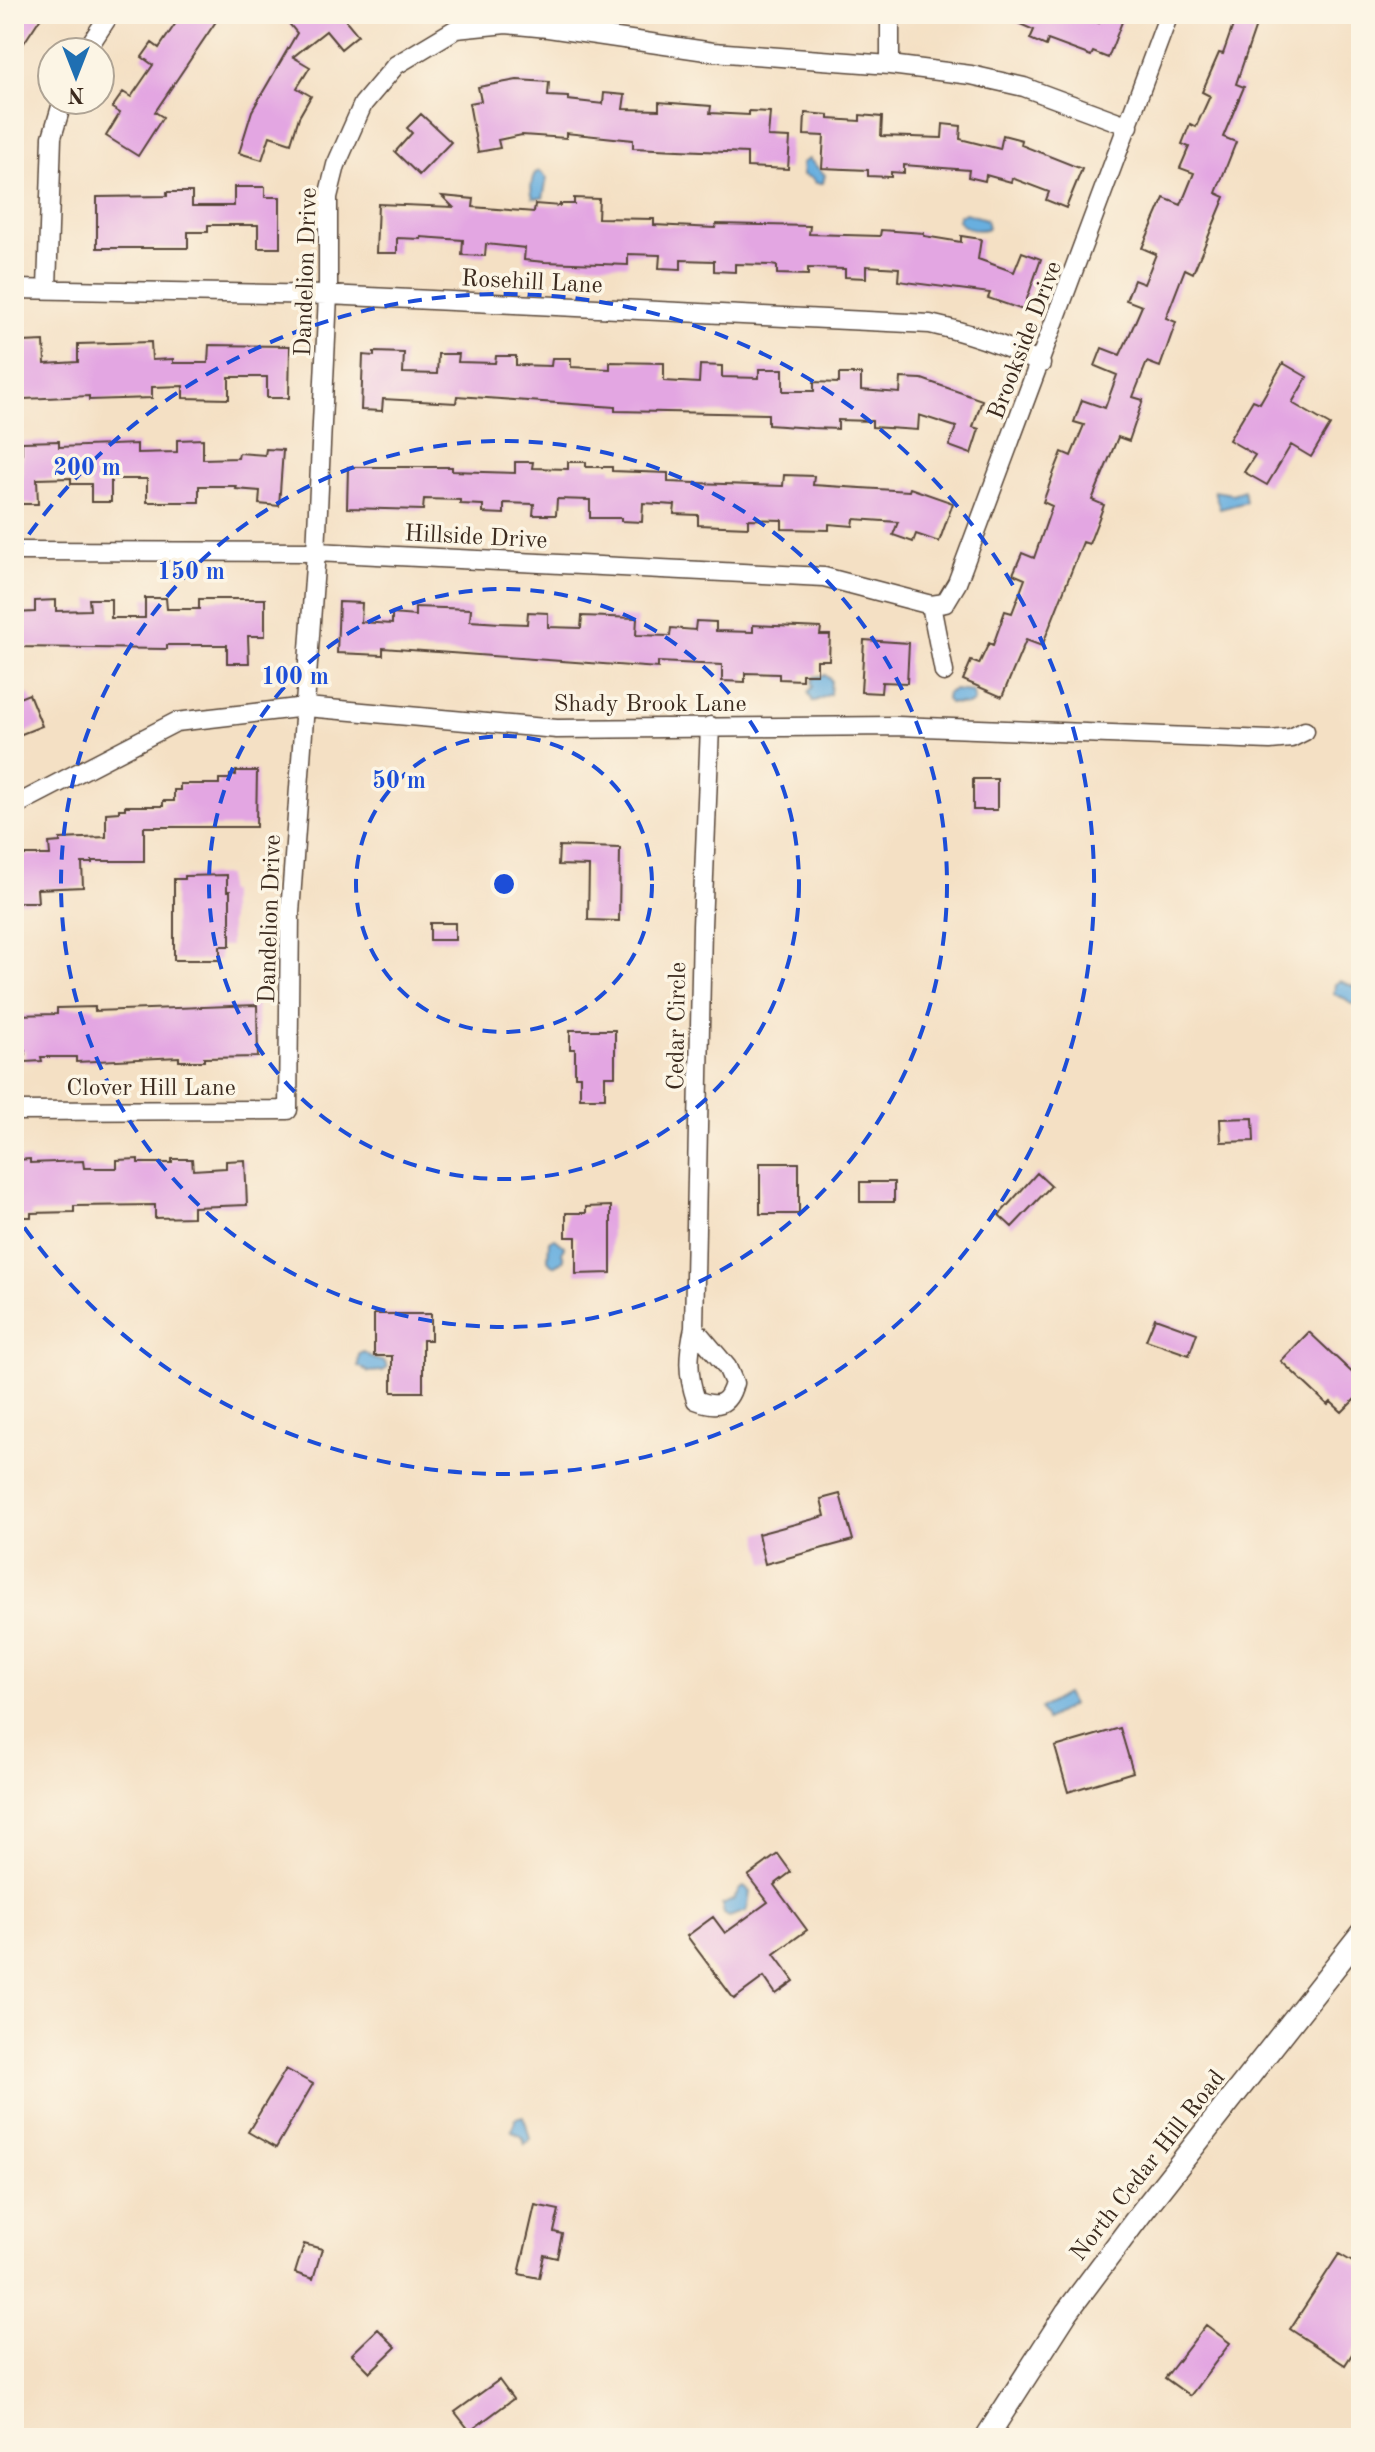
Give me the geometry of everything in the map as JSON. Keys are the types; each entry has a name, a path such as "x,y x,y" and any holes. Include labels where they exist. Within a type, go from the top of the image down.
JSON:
{"street":[{"path":"96,36 110,14"},
{"path":"890,14 890,65"},
{"name":"Brookside Drive","path":"931,605 945,603 957,583 1169,14"},
{"name":"Dandelion Drive","path":"288,1110 290,913 316,552 328,295 328,197 336,165 363,104 396,65 456,29 506,24 713,52 890,65 971,75 1024,87 1129,126"},
{"path":"47,288 52,137 58,116"},
{"name":"Rosehill Lane","path":"14,289 328,295 930,324 978,335 1041,364"},
{"name":"Hillside Drive","path":"14,551 316,552 824,577 931,605"},
{"path":"931,605 944,672"},
{"name":"Shady Brook Lane","path":"14,806 176,722 306,707 557,729 897,726 1270,740 1291,738 1305,731"},
{"name":"Cedar Circle","path":"694,1328 702,926 710,726"},
{"name":"Clover Hill Lane","path":"14,1111 288,1110"},
{"name":"North Cedar Hill Road","path":"986,2438 1077,2298 1361,1934"}],"water":[{"path":"809,159 825,175 823,183 816,183 803,175 802,163"},
{"path":"540,171 547,178 543,198 533,198 533,179 535,173"},
{"path":"965,213 986,219 988,228 975,230 963,226 958,220 959,215"},
{"path":"1244,490 1246,502 1220,509 1214,491 1232,494"},
{"path":"825,675 831,680 830,694 813,702 808,692 813,687 812,682 815,677"},
{"path":"953,690 973,692 974,702 968,705 949,703 947,693"},
{"path":"1340,981 1354,987 1361,983 1360,1004 1351,1004 1334,994 1335,984"},
{"path":"554,1238 564,1246 564,1260 553,1266 548,1260 549,1241"},
{"path":"364,1352 385,1362 387,1368 369,1372 358,1366 359,1354"},
{"path":"1066,1694 1072,1705 1046,1720 1040,1709"},
{"path":"744,1887 750,1892 747,1911 729,1917 724,1914 722,1905 733,1900"},
{"path":"524,2116 530,2139 525,2145 523,2138 511,2130 516,2118"}],"building":[{"path":"14,14 43,14 14,58"},
{"path":"182,14 221,14 155,112 163,117 138,156 106,136 120,113 116,110 116,102 123,92 131,97 153,65 142,57 152,43 159,48"},
{"path":"281,14 347,14 343,17 358,35 341,49 326,31 293,57 310,67 297,88 311,96 299,117 291,143 270,136 262,160 239,153 252,111 297,33"},
{"path":"997,14 1076,14 1099,23 1102,14 1125,14 1108,58 1093,52 1091,56 1048,40 1046,46 1030,39 1034,30"},
{"path":"1237,14 1260,14 1236,84 1244,87 1223,137 1236,142 1216,193 1225,197 1193,273 1185,269 1166,318 1176,322 1160,367 1147,362 1133,397 1143,400 1129,441 1118,437 1092,500 1104,505 1089,544 1083,542 1042,646 1026,640 1002,697 963,680 971,661 979,664 989,643 993,645 1005,611 1012,613 1025,579 1013,574 1022,553 1034,558 1052,506 1043,502 1054,472 1062,452 1071,456 1084,425 1074,422 1082,400 1105,408 1117,375 1095,366 1102,348 1120,355 1142,306 1126,300 1134,280 1144,284 1156,254 1142,248 1164,198 1181,205 1194,173 1180,168 1189,147 1182,144 1190,124 1196,127 1210,96 1202,92 1219,53 1223,54"},
{"path":"517,80 549,82 548,96 568,97 568,100 603,104 604,93 625,95 623,109 659,110 659,102 711,106 710,113 749,115 749,111 770,112 768,137 790,138 788,169 747,167 747,153 633,148 633,140 566,133 566,138 522,135 498,140 500,148 478,152 469,103 481,101 478,87"},
{"path":"805,113 829,115 829,119 860,121 860,115 882,117 881,136 942,138 943,124 961,126 960,139 1000,149 1003,135 1022,140 1021,145 1082,169 1066,208 1046,200 1049,192 1012,178 1011,182 986,175 985,181 968,177 969,170 904,165 904,173 891,172 891,177 868,176 868,170 822,168 824,136 804,135"},
{"path":"421,114 451,142 419,175 395,152 412,133 407,128"},
{"path":"234,187 265,187 265,197 280,197 280,248 258,248 258,225 208,225 208,232 188,232 188,248 97,248 97,197 167,196 167,192 192,192 192,206 234,206"},
{"path":"442,196 474,199 473,207 534,212 535,204 560,206 574,204 574,198 599,199 598,218 654,219 654,225 715,228 716,224 810,226 809,234 880,236 881,230 924,233 924,236 961,242 961,236 981,239 978,259 1014,272 1022,252 1041,259 1023,310 988,298 990,293 898,281 899,268 866,266 866,278 845,277 845,269 808,268 808,275 777,274 777,266 771,265 735,264 735,272 714,271 714,261 681,260 681,269 659,268 660,255 628,254 628,265 545,262 524,260 525,248 486,244 485,256 462,255 463,240 421,237 397,238 397,253 376,253 378,204 453,207"},
{"path":"44,341 45,364 78,362 78,344 151,342 152,360 173,359 173,363 208,363 209,345 290,346 289,398 267,398 267,377 229,377 229,399 183,398 183,386 152,387 152,398 89,400 89,396 24,399 22,342"},
{"path":"374,352 404,353 403,373 437,374 438,354 459,354 458,362 495,363 496,356 516,356 516,365 551,366 552,358 571,358 571,367 610,369 610,362 664,363 664,381 699,383 700,365 722,366 722,377 759,378 759,369 783,369 783,391 814,391 814,382 839,383 839,374 861,374 861,390 900,393 901,378 922,379 982,400 973,427 979,429 971,454 949,446 956,427 919,415 918,430 872,427 872,421 838,420 838,429 768,425 768,414 615,411 615,407 457,396 456,403 383,399 382,411 361,410 363,355 374,356"},
{"path":"1283,363 1307,377 1292,403 1330,425 1311,457 1291,445 1267,485 1244,472 1255,455 1229,440 1253,400 1260,403"},
{"path":"203,439 203,459 238,458 239,453 265,455 266,449 283,450 279,506 259,504 260,491 236,489 237,486 199,486 199,502 147,502 147,479 111,479 111,502 91,502 91,484 71,484 71,478 37,479 38,504 16,504 15,477 22,477 22,442 59,441 59,447 137,444 137,453 177,452 177,440"},
{"path":"515,462 533,462 532,468 568,469 568,462 586,462 586,467 612,467 612,471 668,473 668,482 783,486 784,475 814,476 813,485 909,491 910,488 953,503 939,542 916,534 913,542 893,535 898,522 854,519 853,526 829,524 829,530 782,529 782,520 748,519 748,527 698,525 698,515 674,514 675,505 643,503 642,522 590,518 590,500 557,499 556,515 533,515 534,504 504,503 504,514 483,513 483,505 460,504 460,500 424,499 423,510 347,508 348,467 452,467 452,471 515,473"},
{"path":"145,598 166,598 167,609 199,609 199,599 265,599 265,636 248,636 249,663 227,663 227,645 167,645 167,649 14,647 14,613 35,612 35,601 56,600 56,611 90,610 89,599 111,599 111,618 145,618"},
{"path":"339,602 362,603 361,622 392,624 392,614 415,616 415,607 471,609 470,621 500,623 527,624 528,612 548,613 548,627 581,628 582,616 637,618 636,635 670,636 671,628 695,630 696,621 716,622 716,631 753,632 753,625 821,628 820,635 830,635 829,660 817,660 817,674 802,674 802,680 779,679 779,674 745,673 745,682 722,681 722,665 658,662 658,668 383,648 383,655 337,653"},
{"path":"864,640 909,643 907,683 882,682 881,693 861,692"},
{"path":"29,694 42,726 14,737 14,700"},
{"path":"236,771 257,771 256,827 144,827 144,861 82,863 83,887 37,889 38,902 14,902 14,863 19,863 19,855 50,855 49,843 60,842 60,839 106,837 106,813 119,812 125,806 163,806 163,801 174,801 174,790 180,790 180,784 219,784 219,779 230,779"},
{"path":"973,779 997,779 997,810 973,810"},
{"path":"559,846 620,848 619,921 588,920 589,866 558,865"},
{"path":"227,875 230,946 220,946 220,960 174,960 174,879"},
{"path":"430,923 455,923 455,940 430,940"},
{"path":"257,1005 258,1057 204,1058 204,1061 179,1061 179,1057 76,1062 76,1057 41,1057 42,1061 25,1062 25,1050 15,1051 14,1015 57,1014 57,1008 95,1007 95,1011"},
{"path":"570,1030 615,1030 615,1076 605,1076 605,1098 580,1098 580,1076 575,1076 575,1049 570,1049"},
{"path":"1253,1118 1254,1141 1221,1142 1220,1119"},
{"path":"30,1159 30,1163 83,1161 84,1168 117,1168 117,1160 172,1163 172,1159 192,1159 193,1170 226,1168 226,1161 245,1160 247,1205 193,1207 193,1217 155,1218 155,1205 74,1206 74,1212 31,1213 31,1217 14,1217 14,1160"},
{"path":"760,1163 799,1163 799,1214 760,1214"},
{"path":"1037,1173 1051,1186 1012,1227 999,1215"},
{"path":"860,1182 894,1182 894,1202 860,1202"},
{"path":"611,1206 611,1273 576,1274 576,1237 566,1237 566,1213 586,1213 586,1207"},
{"path":"374,1314 431,1314 431,1340 423,1340 423,1392 392,1392 392,1356 374,1356"},
{"path":"1155,1318 1197,1333 1189,1355 1146,1340"},
{"path":"1309,1332 1361,1381 1361,1393 1342,1412 1331,1402 1328,1405 1281,1361"},
{"path":"840,1494 853,1540 765,1564 758,1534 825,1516 821,1499"},
{"path":"1120,1728 1133,1772 1068,1792 1055,1747"},
{"path":"778,1854 791,1872 774,1885 807,1930 774,1954 794,1981 776,1994 764,1977 734,1999 687,1936 713,1917 725,1933 768,1902 748,1876"},
{"path":"286,2069 313,2084 276,2148 248,2132"},
{"path":"535,2205 559,2210 554,2232 562,2234 557,2258 544,2255 539,2278 519,2274"},
{"path":"304,2244 322,2249 313,2279 295,2273"},
{"path":"1339,2254 1361,2267 1361,2340 1345,2365 1290,2329"},
{"path":"1206,2325 1230,2343 1190,2396 1165,2378"},
{"path":"378,2329 396,2347 370,2372 352,2354"},
{"path":"499,2380 513,2399 470,2431 455,2412"}]}
